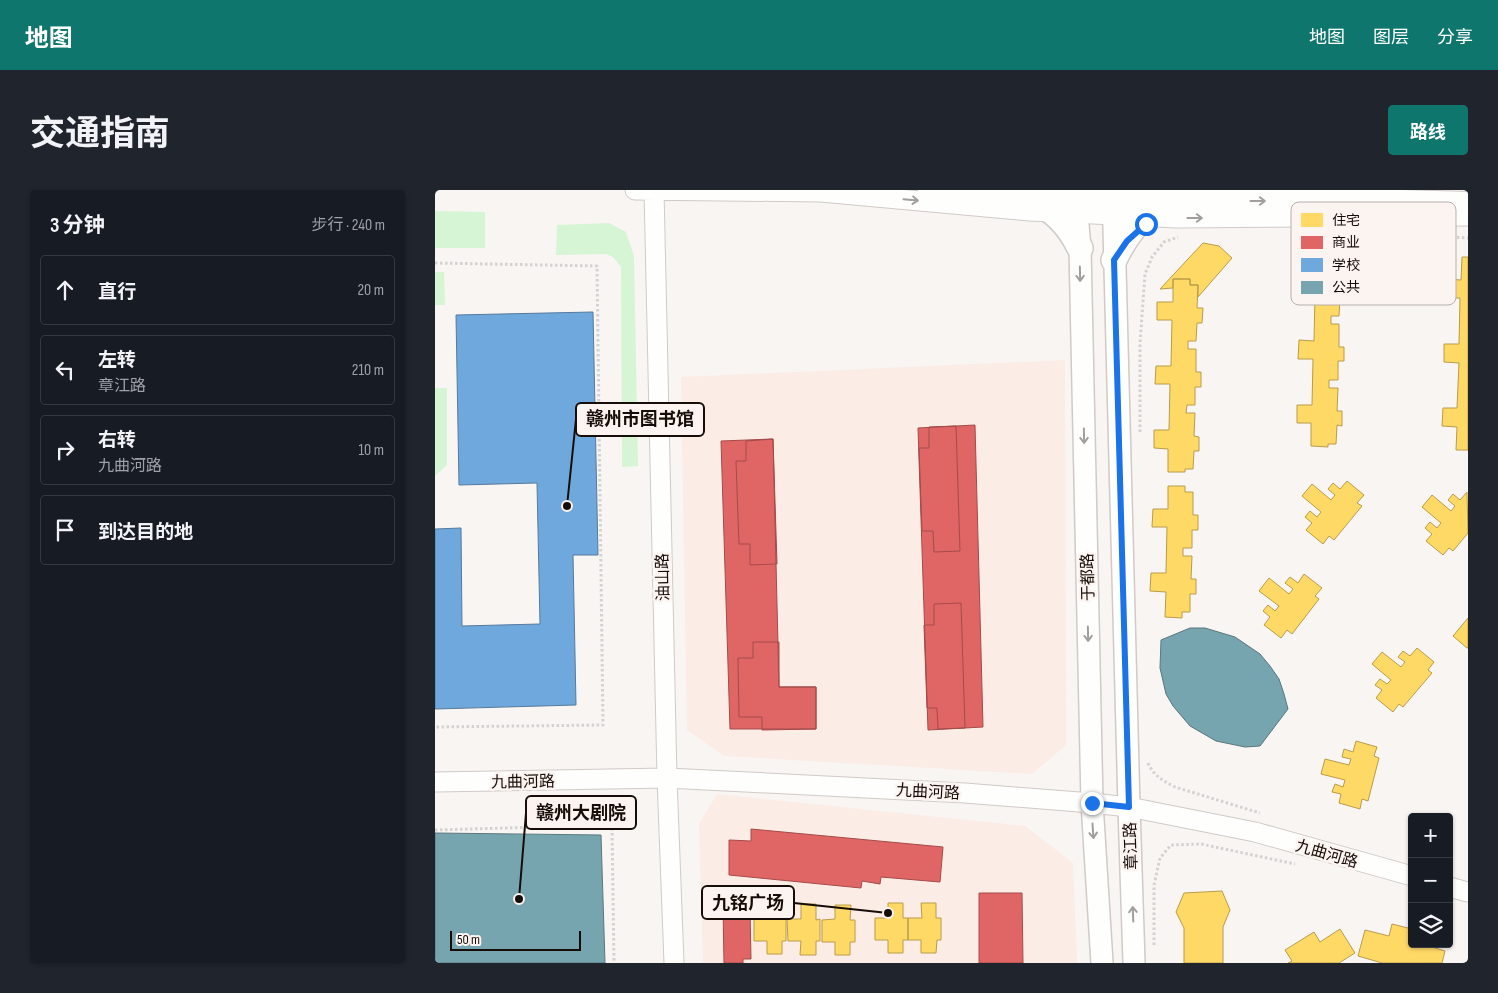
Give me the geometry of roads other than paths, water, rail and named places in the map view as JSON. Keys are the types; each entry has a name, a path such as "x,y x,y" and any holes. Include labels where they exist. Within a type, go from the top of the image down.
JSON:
{"highway":[{"path":"1036,206 1067,226 1079,248"},
{"path":"1114,260 1130,230 1156,211"}],"main road":[{"path":"930,190 1036,206 1076,200 1114,202 1156,211 1291,208"},
{"name":"于都路","path":"1076,200 1079,248 1092,803 1102,963"},
{"name":"章江路","path":"1114,202 1114,260 1134,963"}],"street":[{"path":"635,190 821,192 1036,206 1076,200"},
{"name":"油山路","path":"654,190 667,778 674,963"},
{"path":"1156,211 1291,213"},
{"name":"九曲河路","path":"435,782 667,778 965,793 1092,803 1129,807 1255,832 1408,875"},
{"path":"1453,888 1468,892"}],"place":[{"name":"赣州市图书馆","path":"567,506"},
{"name":"赣州大剧院","path":"519,899"},
{"name":"九铭广场","path":"888,913"}]}
